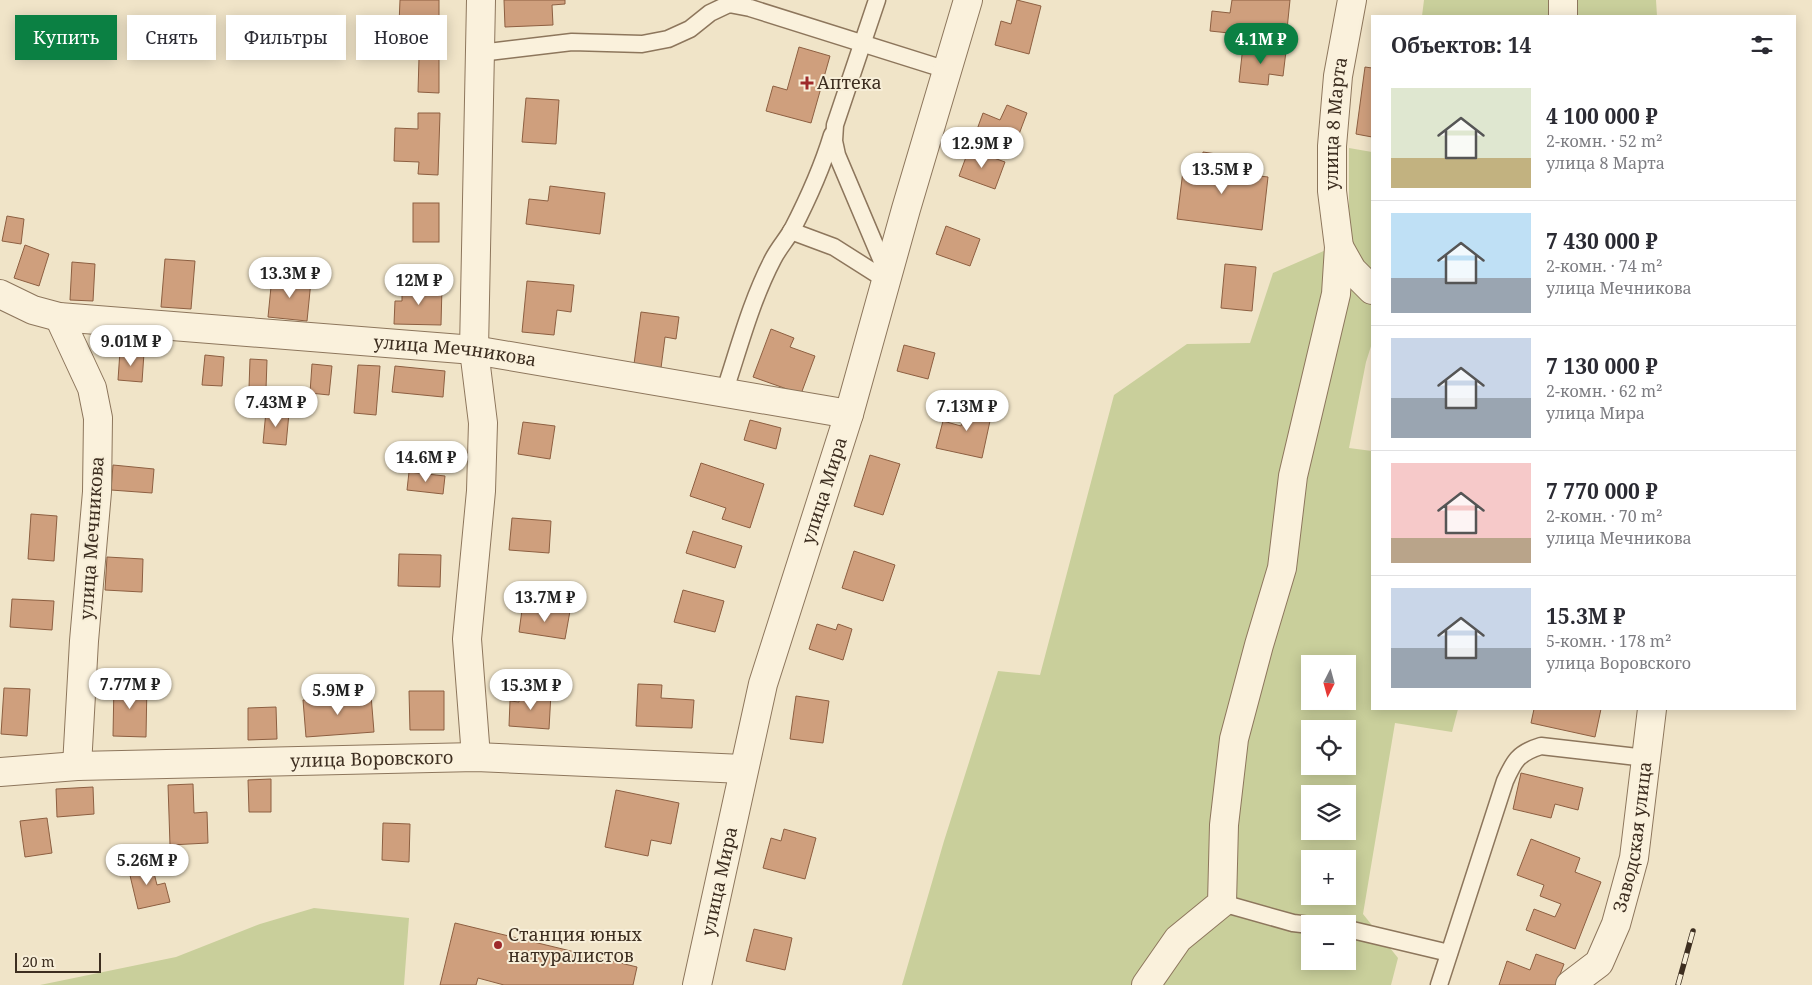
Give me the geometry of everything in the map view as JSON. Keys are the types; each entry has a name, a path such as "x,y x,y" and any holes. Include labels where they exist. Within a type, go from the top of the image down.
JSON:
{"street":[{"path":"476,757 467,639 481,491 482,423 474,350 481,0"},
{"name":"улица Мира","path":"697,985 763,684 849,414 968,0"},
{"name":"улица 8 Марта","path":"1339,247 1332,190 1332,146 1338,76 1352,0"},
{"path":"1563,0 1563,15"},
{"path":"1339,247 1352,270 1371,289"},
{"path":"1146,985 1178,939 1222,903 1224,825 1234,739 1282,568 1293,476 1336,294 1339,247"},
{"name":"улица Мечникова","path":"0,294 33,310 59,317 474,350 849,414"},
{"name":"улица Мечникова","path":"59,317 92,388 98,418 97,492 84,641 77,766"},
{"name":"Заводская улица","path":"1570,985 1600,974 1616,924 1634,858 1652,710"},
{"name":"улица Воровского","path":"0,772 77,766 476,757 743,769"}],"lane":[{"path":"724,393 760,287 774,258 791,231 824,163 877,0"},
{"path":"480,53 572,42 642,44 668,38 682,32 729,2 863,42 947,70"},
{"path":"835,125 834,142 837,155 881,258 886,280"},
{"path":"791,231 834,247 886,280"},
{"path":"1439,985 1505,781 1513,764 1526,750 1541,746 1646,758"},
{"path":"1222,903 1301,924"},
{"path":"1356,931 1450,953"}],"green space":[{"path":"1424,0 1656,0 1657,15 1422,15"},
{"path":"1349,148 1371,152 1371,346 1366,362 1349,448 1371,451 1371,710 1458,710 1452,732 1395,723 1363,914 1398,958 1391,985 902,985 944,841 998,671 1040,675 1114,395 1187,344 1250,343 1273,273 1349,240"},
{"path":"314,908 409,918 404,985 40,985 176,957 260,924"}],"building":[{"path":"400,0 439,0 439,15 399,15"},
{"path":"504,0 565,0 565,4 552,5 553,25 505,27"},
{"path":"1017,0 1041,6 1029,54 995,45 1001,21 1011,24"},
{"path":"1232,0 1290,0 1286,39 1210,31 1212,11 1230,13"},
{"path":"1243,46 1286,51 1283,76 1269,74 1268,85 1239,82"},
{"path":"799,47 830,56 811,123 766,111 773,86 787,90"},
{"path":"419,60 439,60 439,93 418,92"},
{"path":"1365,67 1371,68 1371,137 1356,134"},
{"path":"526,98 559,100 556,144 522,142"},
{"path":"1007,105 1027,113 1013,150 975,135 983,113 1000,120"},
{"path":"418,113 440,113 438,175 418,174 419,162 394,161 395,128 418,129"},
{"path":"969,149 1005,162 995,189 959,176"},
{"path":"1203,152 1230,156 1228,172 1268,177 1262,230 1177,219 1184,163 1201,166"},
{"path":"550,186 605,193 600,234 526,224 529,199 548,201"},
{"path":"413,203 439,203 439,242 413,242"},
{"path":"7,216 24,219 21,244 2,241"},
{"path":"946,226 980,239 970,266 936,254"},
{"path":"25,245 49,254 39,286 14,278"},
{"path":"165,259 195,261 191,309 161,307"},
{"path":"72,262 95,264 93,301 70,300"},
{"path":"1225,264 1256,267 1252,311 1221,308"},
{"path":"272,277 311,281 307,321 268,317"},
{"path":"527,281 574,285 571,312 557,310 554,335 522,332"},
{"path":"402,285 442,286 441,325 394,324 395,301 402,301"},
{"path":"641,312 679,317 676,339 665,337 661,368 634,364"},
{"path":"771,329 794,338 790,347 815,356 801,394 753,377"},
{"path":"904,345 935,353 928,379 897,371"},
{"path":"120,351 144,353 142,382 118,380"},
{"path":"205,355 224,357 222,386 202,385"},
{"path":"250,359 267,360 266,389 249,388"},
{"path":"312,364 332,366 329,395 310,393"},
{"path":"358,365 380,366 376,415 354,413"},
{"path":"395,366 445,371 443,397 392,392"},
{"path":"967,401 993,407 982,458 936,448 943,421 961,426"},
{"path":"266,411 289,413 286,445 263,443"},
{"path":"750,420 781,428 776,449 744,440"},
{"path":"523,422 555,426 550,459 518,454"},
{"path":"870,455 900,464 883,515 854,506"},
{"path":"701,463 764,484 750,528 722,519 726,508 690,496"},
{"path":"113,465 154,469 152,493 111,490"},
{"path":"409,472 445,476 443,494 407,490"},
{"path":"31,514 57,516 54,561 28,559"},
{"path":"512,518 551,521 549,553 509,550"},
{"path":"693,531 742,546 735,568 686,553"},
{"path":"854,551 895,565 883,601 842,588"},
{"path":"399,554 441,555 440,587 398,586"},
{"path":"107,557 143,559 142,592 105,590"},
{"path":"683,590 724,601 715,632 674,622"},
{"path":"12,599 54,601 52,630 10,627"},
{"path":"546,608 570,611 565,639 519,632 522,610 545,614"},
{"path":"817,624 836,630 838,624 852,629 843,660 809,649"},
{"path":"114,683 147,683 146,737 113,736"},
{"path":"638,684 662,685 661,698 694,700 692,728 636,726"},
{"path":"4,688 30,689 27,736 1,734"},
{"path":"409,691 444,691 444,730 410,730"},
{"path":"520,691 551,693 549,729 509,726 510,701 519,702"},
{"path":"371,695 374,732 306,737 303,700"},
{"path":"796,696 829,701 823,743 790,739"},
{"path":"276,707 277,739 248,740 248,708"},
{"path":"1534,710 1601,710 1595,737 1531,723"},
{"path":"1521,773 1583,788 1578,810 1555,804 1551,818 1513,809"},
{"path":"271,779 271,812 249,812 248,780"},
{"path":"193,784 194,813 207,812 208,843 170,845 168,785"},
{"path":"93,787 94,814 57,817 56,789"},
{"path":"616,790 679,803 671,844 651,840 648,856 605,847"},
{"path":"47,818 52,853 25,857 20,821"},
{"path":"383,823 410,824 409,862 382,860"},
{"path":"784,829 816,838 805,879 763,868 771,838 781,841"},
{"path":"1531,839 1580,858 1575,872 1601,882 1575,949 1526,930 1534,909 1555,917 1561,904 1540,896 1544,885 1517,875"},
{"path":"151,861 157,885 165,883 170,902 138,909 128,867"},
{"name":"Станция юных натуралистов","path":"455,923 637,967 633,985 504,985 478,978 476,985 440,985"},
{"path":"754,929 792,938 785,970 746,961"},
{"path":"1536,954 1564,964 1556,985 1499,985 1507,961 1530,970"}],"railway":[{"path":"1678,985 1693,931"}],"place":[{"name":"Аптека","path":"807,83"},
{"name":"Станция юных натуралистов","path":"498,945"}]}
